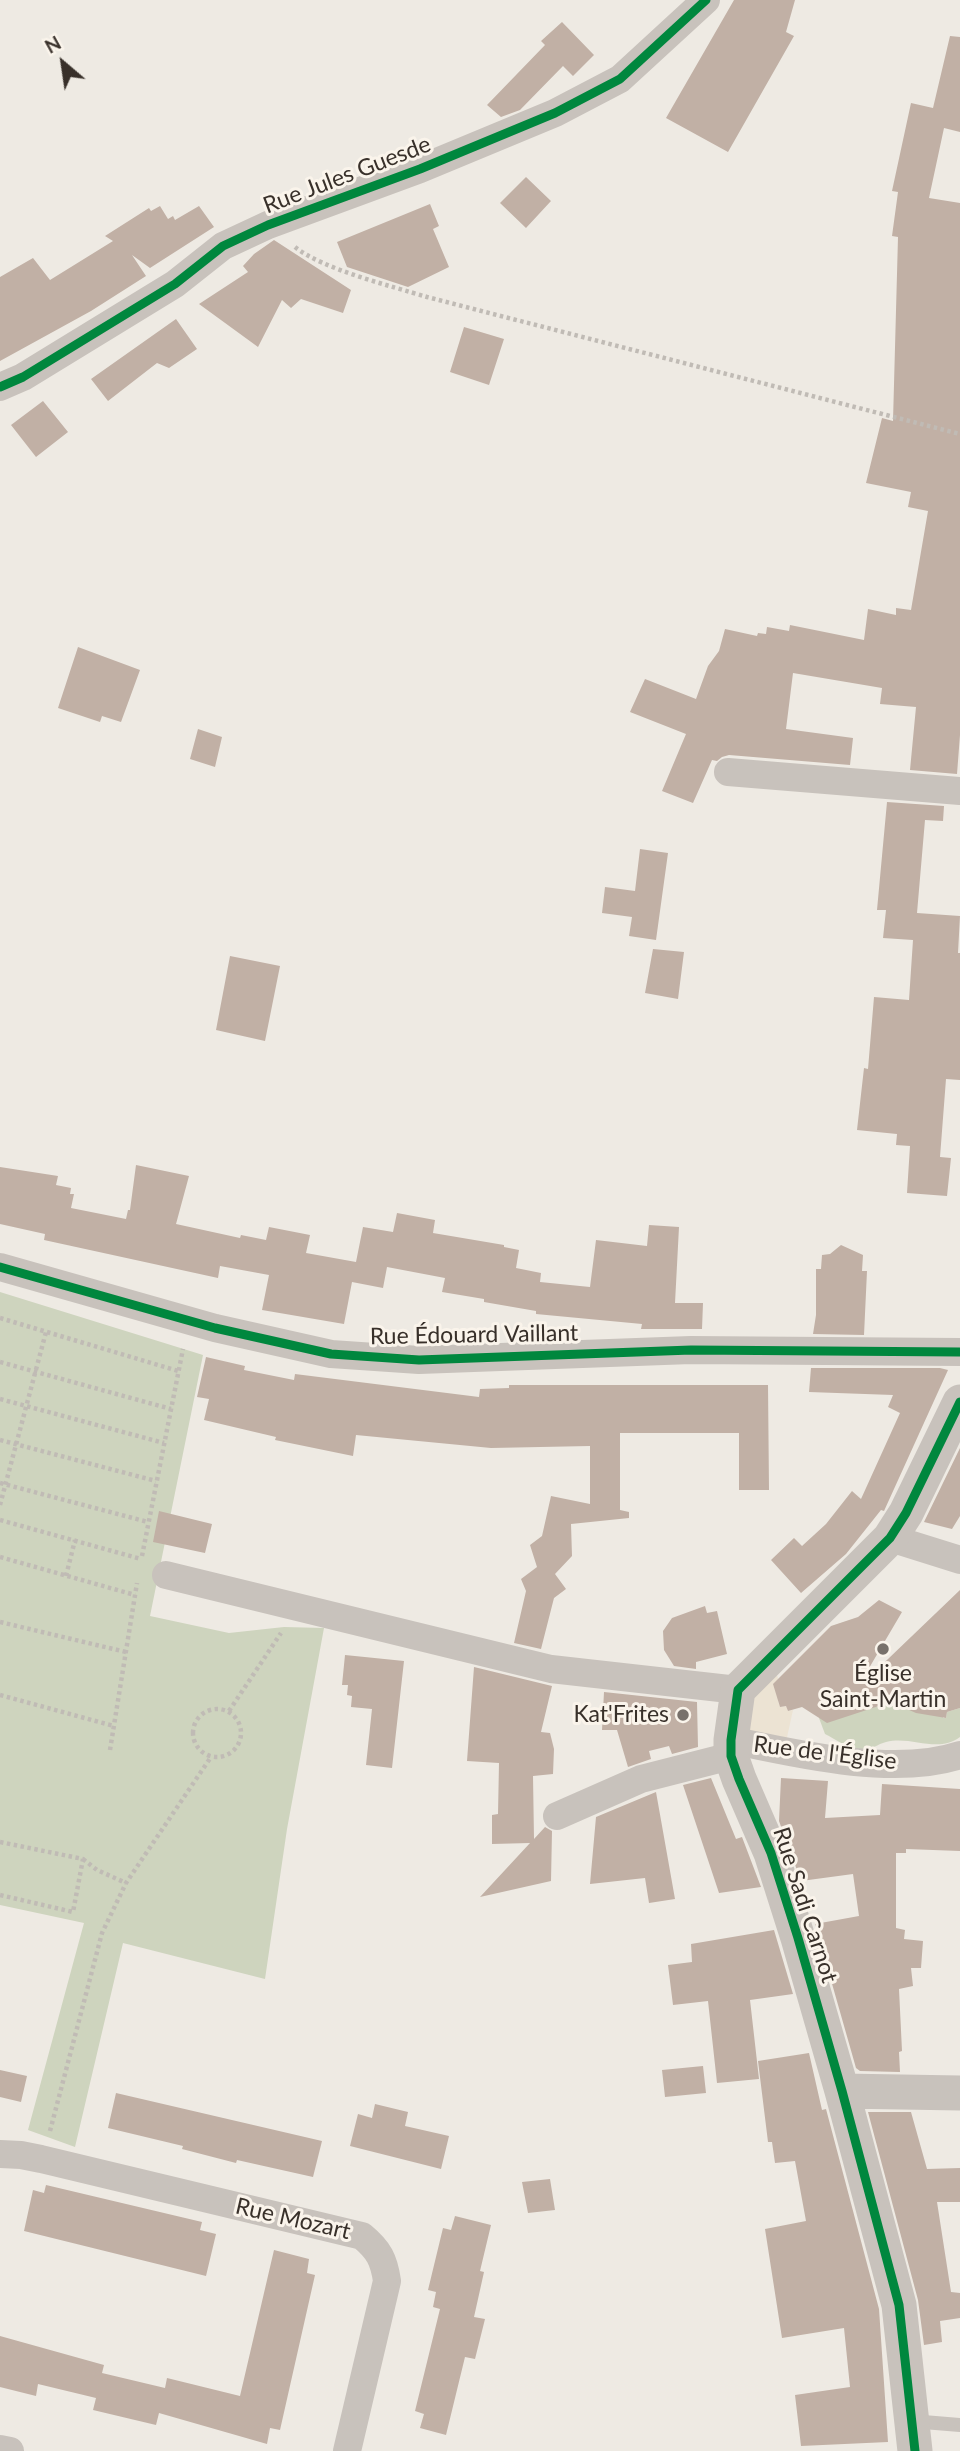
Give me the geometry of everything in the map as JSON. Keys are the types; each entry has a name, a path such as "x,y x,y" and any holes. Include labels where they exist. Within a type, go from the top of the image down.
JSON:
{"street":[{"name":"Rue Jules Guesde","path":"0,387 23,377 176,284 223,246 268,225 420,169 555,113 620,79 706,0"},
{"path":"728,772 960,791"},
{"name":"Rue Édouard Vaillant","path":"0,1267 190,1321 331,1354 419,1360 691,1350 960,1352"},
{"path":"166,1575 551,1669 738,1690 890,1538 906,1513 960,1402"},
{"path":"890,1538 960,1560"},
{"name":"Rue Sadi Carnot","path":"738,1690 731,1748 738,1779 772,1853 842,2091 899,2305 912,2436"},
{"path":"557,1816 641,1779 731,1748"},
{"name":"Rue de l'Église","path":"731,1748 784,1751 888,1765 942,1761 960,1755"},
{"path":"842,2091 960,2093"},
{"name":"Rue Mozart","path":"0,2154 41,2159 362,2236 376,2248 384,2262 387,2281 347,2451"},
{"path":"0,2449 10,2451"}],"lane":[{"path":"912,2436 960,2425"}],"path":[{"path":"268,225 305,255 427,297 960,434"},
{"path":"0,1318 178,1371"},
{"path":"110,1750 141,1559 190,1321"},
{"path":"0,1505 3,1483 46,1332"},
{"path":"0,1362 171,1409"},
{"path":"0,1399 164,1443"},
{"path":"0,1440 156,1482"},
{"path":"3,1483 148,1522"},
{"path":"0,1520 141,1559"},
{"path":"66,1576 75,1540"},
{"path":"0,1557 135,1595"},
{"path":"229,1711 298,1607"},
{"path":"0,1622 126,1652"},
{"path":"0,1695 114,1726"},
{"path":"214,1708 229,1711 235,1716 242,1730 239,1744 228,1755 211,1756 197,1747 193,1731 195,1723 206,1711 214,1708"},
{"path":"41,2159 102,1933 126,1883 211,1756"},
{"path":"0,1842 83,1859 97,1870 126,1883"},
{"path":"0,1895 73,1912 83,1859"}],"green space":[{"path":"0,1292 203,1355 150,1616 229,1633 284,1627 324,1628 287,1829 265,1979 123,1943 75,2147 28,2130 84,1923 0,1905"},
{"path":"883,1698 910,1710 943,1705 943,1718 946,1718 947,1712 960,1708 960,1737 942,1744 895,1740 860,1750 825,1734 819,1718 880,1706 885,1704"}],"shaded area":[{"path":"777,1675 784,1699 778,1701 780,1707 786,1706 788,1711 793,1710 784,1751 731,1740 738,1690"}],"building":[{"path":"734,0 795,0 786,32 794,36 728,152 666,118"},
{"path":"562,22 594,55 573,76 563,66 520,110 501,117 487,105 545,45 541,41"},
{"path":"950,36 960,37 960,132 944,128 929,198 960,203 960,735 957,774 910,770 916,707 880,704 882,688 793,673 786,729 853,738 850,765 729,755 717,761 712,760 693,803 662,791 686,734 630,712 645,679 696,699 708,666 719,651 725,629 757,636 758,633 766,634 767,627 789,631 790,625 864,640 868,609 896,615 896,608 911,610 928,511 908,507 911,492 866,483 882,418 893,421 898,237 892,236 898,192 892,191 911,103 933,108"},
{"path":"526,177 551,201 526,228 500,203"},
{"path":"430,204 439,226 433,229 449,267 408,287 347,267 337,242"},
{"path":"160,206 168,219 173,216 175,220 199,206 214,227 150,268 132,255 146,276 91,311 0,361 0,277 33,258 50,280 113,241 105,236 149,208 151,211"},
{"path":"274,240 351,290 343,313 301,299 291,308 282,300 258,347 199,304 248,272 243,266 254,254"},
{"path":"176,319 197,349 169,368 157,363 108,401 91,379"},
{"path":"464,327 504,339 489,385 450,372"},
{"path":"43,401 68,432 36,457 11,425"},
{"path":"78,647 140,670 121,722 102,716 100,722 58,708"},
{"path":"198,729 222,737 215,767 190,759"},
{"path":"887,802 944,806 943,821 925,820 917,913 960,916 960,1080 946,1079 940,1157 951,1158 947,1196 907,1193 910,1146 896,1145 897,1134 857,1130 864,1068 868,1069 874,997 909,1000 913,940 883,938 886,910 877,910"},
{"path":"640,849 668,853 656,940 629,936 632,917 602,913 605,887 635,891"},
{"path":"653,949 684,952 678,999 645,993"},
{"path":"230,956 280,966 265,1041 216,1030"},
{"path":"136,1165 189,1176 176,1224 240,1238 241,1235 266,1240 269,1227 310,1235 306,1253 356,1262 363,1227 393,1232 397,1213 435,1220 433,1233 519,1250 516,1268 541,1273 540,1282 590,1287 596,1240 647,1246 649,1225 679,1227 675,1303 703,1303 702,1329 641,1329 642,1324 536,1314 536,1311 442,1292 445,1278 387,1267 383,1288 352,1282 344,1324 262,1310 269,1275 220,1266 218,1278 44,1240 45,1234 0,1224 0,1167 58,1176 56,1185 71,1188 70,1194 74,1194 71,1208 126,1219 130,1210"},
{"path":"841,1245 863,1255 862,1271 867,1271 864,1335 813,1334 816,1315 816,1269 821,1269 822,1255 830,1254"},
{"path":"206,1357 245,1366 244,1370 294,1380 295,1374 479,1397 480,1389 509,1388 509,1385 768,1385 769,1490 739,1490 739,1433 620,1433 620,1510 629,1512 629,1518 571,1524 572,1556 555,1574 566,1589 554,1598 541,1649 514,1643 526,1591 521,1579 537,1567 530,1545 542,1536 551,1496 590,1504 590,1446 491,1448 356,1435 353,1456 275,1440 276,1437 204,1420 209,1399 197,1397"},
{"path":"811,1368 948,1370 884,1511 881,1510 846,1554 801,1593 771,1560 794,1538 802,1546 826,1524 852,1491 861,1499 900,1413 888,1407 893,1395 809,1392"},
{"path":"960,1448 960,1516 952,1529 924,1522"},
{"path":"159,1511 212,1524 205,1553 153,1542"},
{"name":"Église Saint-Martin","path":"960,1590 960,1708 947,1712 946,1718 916,1713 891,1702 827,1723 802,1707 788,1711 786,1706 780,1707 773,1684 831,1626 858,1617 879,1600 902,1612 862,1680 864,1682"},
{"path":"705,1606 707,1613 717,1611 727,1654 696,1662 696,1669 674,1666 664,1650 663,1631 672,1618"},
{"path":"345,1655 404,1661 392,1768 366,1765 372,1709 351,1707 352,1696 347,1695 348,1685 342,1685"},
{"path":"474,1667 552,1686 541,1732 550,1733 554,1749 553,1774 533,1776 534,1839 545,1827 552,1831 551,1881 480,1897 530,1843 492,1844 492,1815 498,1814 499,1763 467,1761"},
{"path":"604,1692 697,1702 698,1747 672,1754 669,1746 649,1751 651,1759 628,1767 617,1730 602,1730"},
{"path":"711,1778 736,1839 742,1837 761,1887 719,1893 683,1785"},
{"path":"781,1778 828,1781 825,1818 880,1815 882,1784 960,1789 960,1851 906,1849 906,1853 896,1853 896,1928 905,1930 904,1939 923,1941 921,1968 911,1968 913,1986 899,1989 902,2051 899,2052 900,2072 860,2071 856,2068 815,1924 859,1916 853,1874 801,1881 779,1821"},
{"path":"656,1792 675,1899 649,1903 645,1878 590,1884 596,1817"},
{"path":"774,1930 793,1994 750,2000 759,2079 717,2083 708,2001 673,2005 668,1965 692,1962 691,1944"},
{"path":"809,2053 822,2110 826,2109 879,2309 888,2442 801,2446 795,2395 850,2387 844,2328 782,2338 765,2229 806,2221 795,2161 775,2163 772,2142 768,2142 758,2061"},
{"path":"703,2066 706,2093 665,2097 662,2070"},
{"path":"0,2070 27,2076 21,2102 0,2097"},
{"path":"116,2093 322,2141 313,2177 237,2160 236,2163 182,2149 183,2146 108,2128"},
{"path":"375,2104 408,2112 405,2126 449,2136 441,2169 350,2146 358,2114 372,2118"},
{"path":"868,2112 911,2112 927,2169 960,2168 960,2202 937,2202 951,2292 960,2293 960,2318 940,2321 942,2342 924,2345 918,2300"},
{"path":"550,2179 555,2210 528,2213 522,2182"},
{"path":"46,2185 202,2222 200,2230 216,2234 206,2276 24,2231 33,2190 44,2193"},
{"path":"455,2216 491,2225 480,2271 484,2272 474,2317 485,2319 475,2359 465,2357 446,2435 420,2428 424,2414 415,2411 440,2309 433,2307 436,2292 428,2290 443,2228 451,2230"},
{"path":"274,2250 309,2259 307,2273 315,2275 280,2430 270,2428 267,2444 159,2413 156,2425 93,2410 96,2398 38,2384 36,2396 0,2387 0,2336 104,2365 102,2373 165,2388 167,2378 240,2396"}],"cycle path":[{"path":"0,387 23,377 175,284 223,246 268,225 420,169 555,113 620,79 706,0"},
{"path":"0,1267 215,1328 331,1354 419,1360 691,1350 960,1352"},
{"path":"915,2451 899,2305 798,1938 771,1853 731,1756 731,1740 738,1690 890,1538 906,1513 960,1402"}],"place":[{"name":"Église Saint-Martin","path":"883,1649"},
{"name":"Kat'Frites","path":"683,1715"}]}
